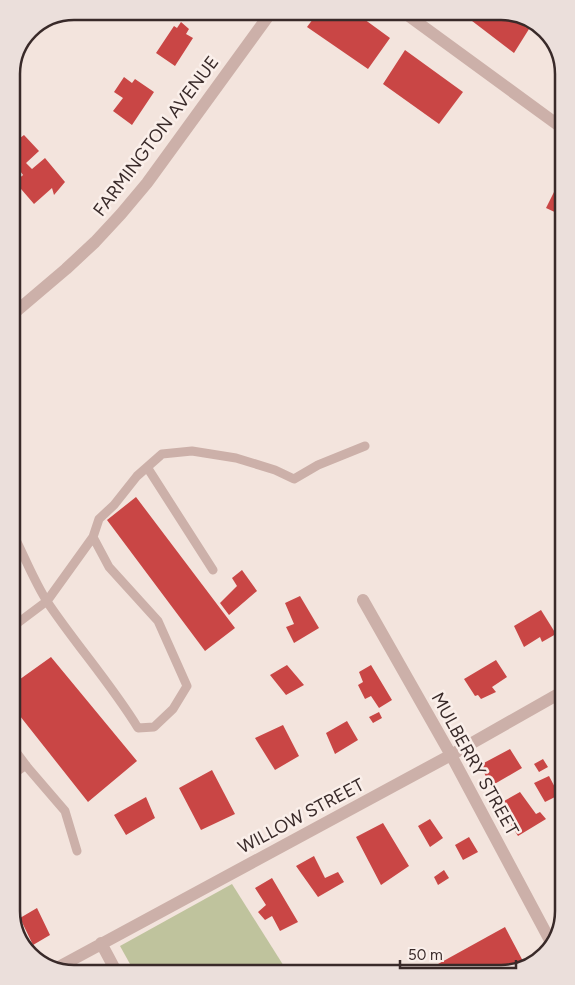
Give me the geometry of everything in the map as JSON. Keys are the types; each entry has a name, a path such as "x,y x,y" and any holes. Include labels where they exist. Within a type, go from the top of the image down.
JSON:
{"street":[{"name":"FARMINGTON AVENUE","path":"20,308 74,262 121,214 147,183 265,20"},
{"path":"414,20 555,123"},
{"name":"MULBERRY STREET","path":"363,600 451,755 548,937"},
{"name":"WILLOW STREET","path":"64,964 451,755 555,696"},
{"path":"101,943 113,965"}],"lane":[{"path":"20,621 47,601 93,537 98,519 114,505 137,476 162,454 192,451 236,458 275,470 294,480 318,465 365,446"},
{"path":"147,467 213,570"},
{"path":"20,548 47,601 96,670 123,703 138,728 154,727 173,709 187,686 158,621 109,567 93,537"},
{"path":"20,757 65,811 77,851"},
{"path":"20,769 26,765"}],"green space":[{"path":"232,884 283,965 131,965 120,946"}],"building":[{"path":"312,20 365,20 390,38 368,69 307,27"},
{"path":"471,20 505,20 519,23 529,28 514,53"},
{"path":"181,22 189,29 186,34 193,38 175,66 156,53 174,26 177,28"},
{"path":"405,50 463,92 439,124 383,84"},
{"path":"124,77 132,83 135,79 154,92 132,125 113,111 123,98 114,92"},
{"path":"24,135 39,151 26,163 32,169 45,158 65,182 54,195 52,188 34,204 20,188 20,178 23,175 20,171 20,138"},
{"path":"555,190 555,212 546,208"},
{"path":"136,497 235,628 205,651 107,520"},
{"path":"242,570 257,591 229,615 220,603 237,586 232,578"},
{"path":"300,596 319,628 294,643 286,627 294,624 285,603"},
{"path":"541,610 555,635 542,642 540,637 524,647 514,626"},
{"path":"51,657 137,761 88,802 20,716 20,679"},
{"path":"496,660 507,677 492,687 496,692 481,699 478,695 475,696 464,679"},
{"path":"287,665 304,685 286,695 270,675"},
{"path":"371,665 392,700 379,708 371,696 365,699 358,685 363,682 359,672"},
{"path":"379,712 382,718 373,723 369,717"},
{"path":"347,721 358,740 335,754 326,733"},
{"path":"283,725 299,756 275,770 255,738"},
{"path":"510,749 522,768 491,786 480,765"},
{"path":"543,759 548,767 539,772 534,764"},
{"path":"212,770 235,814 201,830 179,788"},
{"path":"549,776 555,787 555,797 545,802 534,783"},
{"path":"520,792 536,814 540,812 546,819 518,836 510,823 513,821 506,810 509,809 504,801"},
{"path":"146,797 155,818 126,835 114,815"},
{"path":"430,819 443,838 430,847 418,826"},
{"path":"383,823 409,866 381,885 356,837"},
{"path":"469,837 478,852 463,860 455,845"},
{"path":"314,856 325,878 338,872 344,882 318,897 296,866"},
{"path":"444,870 449,878 438,885 434,877"},
{"path":"272,878 298,922 280,931 272,916 265,920 258,912 266,905 255,888"},
{"path":"37,908 50,935 33,945 21,918"},
{"path":"505,927 523,960 502,965 436,965"}]}
